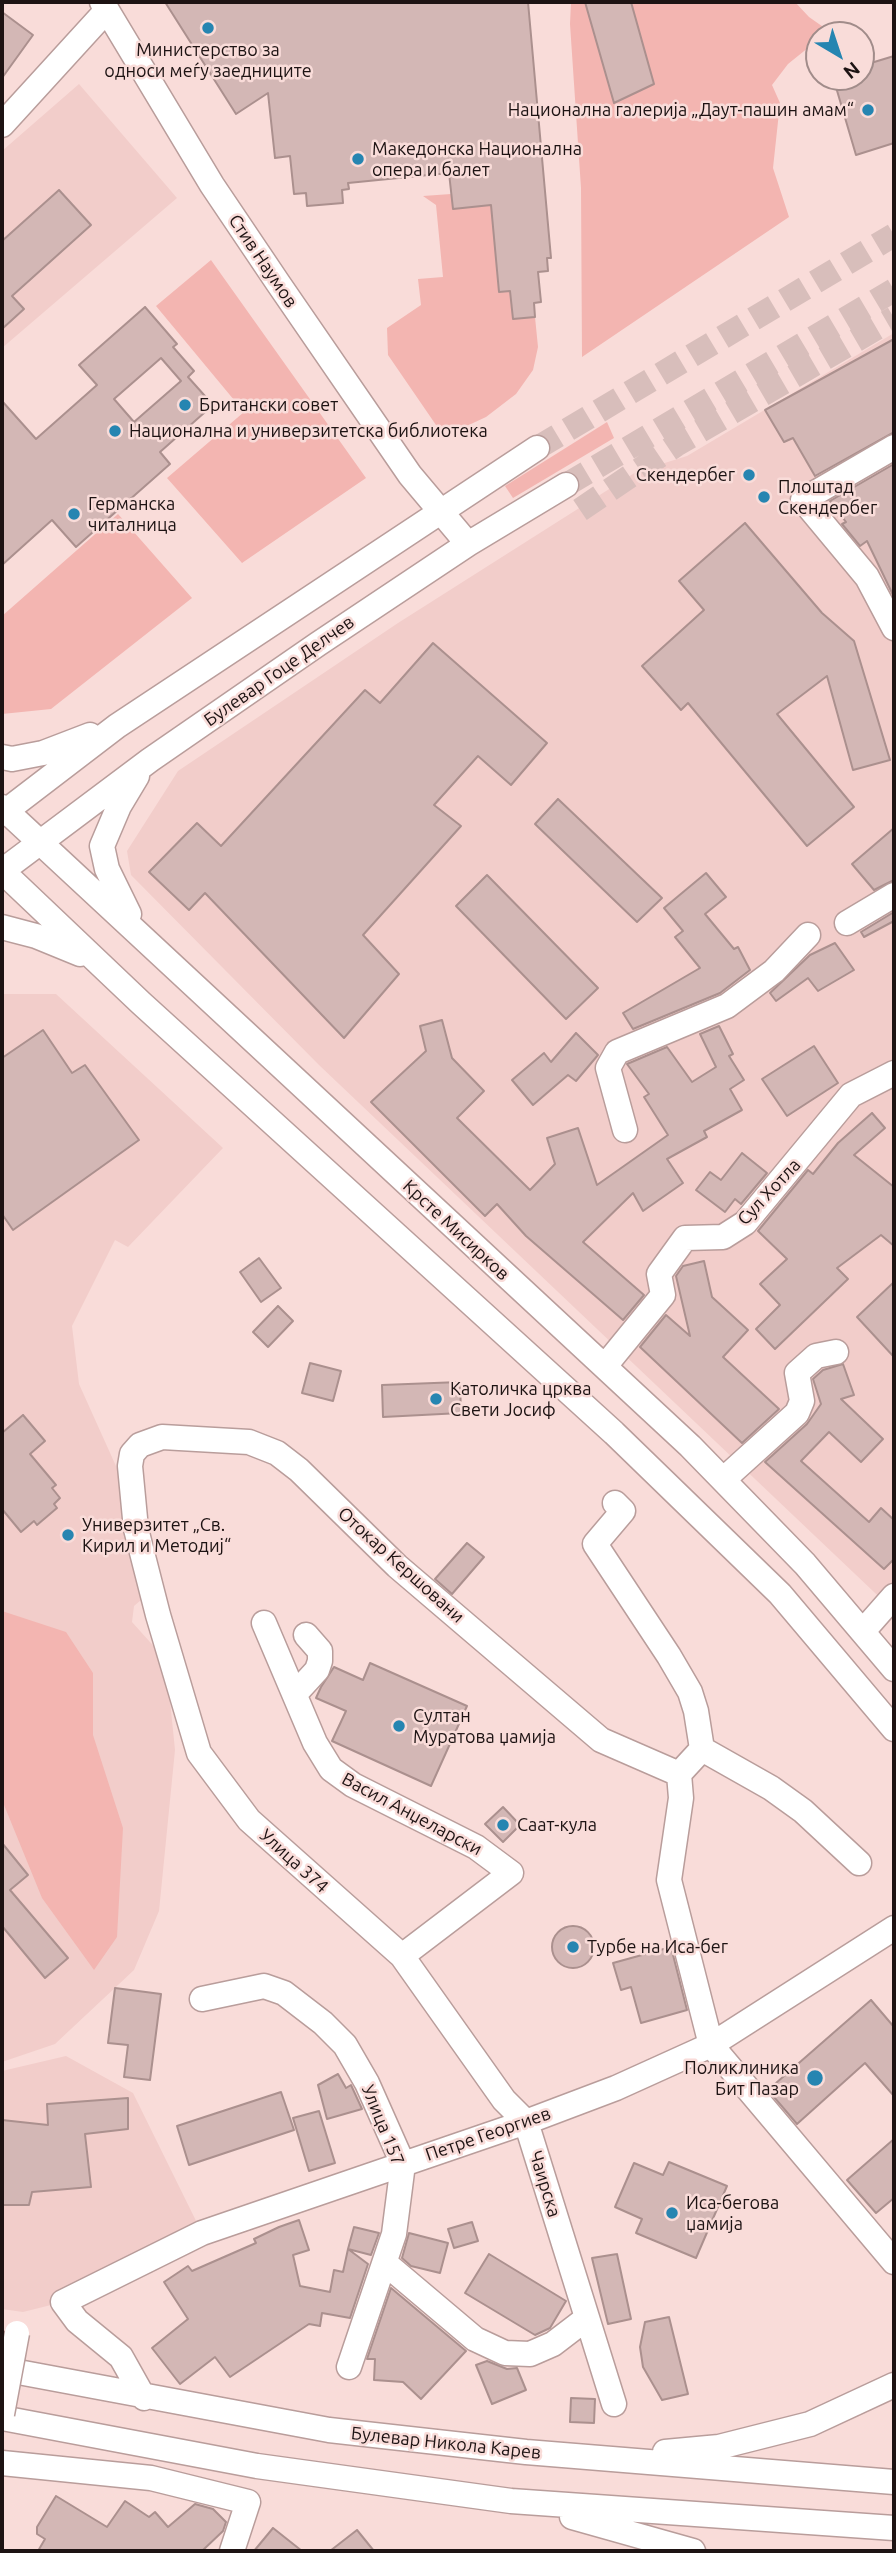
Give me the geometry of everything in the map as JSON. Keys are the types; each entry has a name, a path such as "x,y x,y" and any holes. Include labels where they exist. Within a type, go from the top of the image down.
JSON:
{"street":[{"path":"2,125 105,6"},
{"name":"Стив Наумов","path":"105,6 212,185 410,475 468,544"},
{"path":"894,447 803,500 867,577 894,628"},
{"path":"3,811 117,726 439,510 537,448"},
{"name":"Булевар Гоце Делчев","path":"2,871 150,761 468,544 566,485"},
{"path":"2,757 12,759 43,752 117,726"},
{"path":"142,935 115,890 102,846 132,781 150,761"},
{"name":"Крсте Мисирков","path":"3,811 142,935 724,1479 864,1630 894,1669"},
{"path":"2,871 614,1433 780,1594 894,1729"},
{"path":"846,923 894,895"},
{"path":"2,927 76,951 106,969"},
{"path":"625,1130 608,1068 617,1052 727,1006 774,971 808,935"},
{"name":"Сул Хотла","path":"605,1366 663,1295 659,1274 685,1238 723,1237 745,1223 851,1095 894,1073"},
{"path":"724,1479 797,1413 802,1401 797,1373 816,1356 836,1352"},
{"name":"Отокар Кершовани","path":"200,1753 162,1628 136,1529 130,1466 132,1454 140,1445 162,1437 249,1442 277,1453 299,1470 397,1566 601,1740 679,1774"},
{"path":"619,1507 594,1544 690,1692 702,1749 793,1803 859,1863"},
{"path":"864,1630 894,1596"},
{"name":"Васил Анџеларски","path":"264,1623 315,1743 331,1769 353,1785 476,1847 511,1873 402,1956"},
{"path":"295,1694 317,1670 320,1661 320,1651 306,1635"},
{"path":"702,1749 679,1774 681,1798 668,1880 711,2045 894,2262"},
{"name":"Улица 374","path":"200,1753 249,1820 402,1956"},
{"name":"Петре Георгиев","path":"144,2398 121,2357 77,2321 63,2302 202,2233 526,2122 616,2088 711,2045 894,1928"},
{"name":"Чаирска","path":"402,1956 504,2099 526,2122 614,2404"},
{"name":"Улица 157","path":"202,1999 264,1986 284,1993 323,2023 345,2045 367,2083 403,2164 398,2211 384,2263 349,2367"},
{"path":"384,2263 475,2339 505,2353 530,2354 553,2344 587,2318"},
{"path":"17,2333 2,2416 257,2466 511,2501 894,2528"},
{"name":"Булевар Никола Карев","path":"2,2369 144,2398 329,2430 573,2456 894,2483"},
{"path":"573,2456 677,2451 760,2438 847,2410 894,2385"},
{"path":"2,2463 152,2479 248,2502 232,2551"},
{"path":"511,2501 693,2551"}],"shaded area":[{"path":"571,2 795,2 815,21 805,21 805,50 788,64 772,85 780,103 773,168 789,217 582,357 581,188 570,24"},
{"path":"79,84 177,198 2,348 2,151"},
{"path":"451,194 453,209 491,205 499,292 510,291 513,319 535,317 538,347 533,370 516,394 486,417 458,430 436,425 388,355 387,328 421,305 418,279 443,277 436,205 423,196"},
{"path":"211,260 366,478 242,563 167,478 244,412 156,306"},
{"path":"894,333 894,1611 319,1065 131,875 127,851 178,771 398,623 636,472 687,456"},
{"path":"607,422 614,438 513,498 505,486"},
{"path":"118,514 192,598 51,709 2,714 2,616"},
{"name":"Универзитет „Св. Кирил и Методиј“","path":"2,994 56,994 223,1148 128,1247 115,1240 72,1326 79,1384 120,1475 148,1594 134,1606 132,1622 158,1651 167,1671 175,1750 159,1911 134,1970 55,2044 2,2062"},
{"path":"2,1611 66,1632 93,1673 93,1735 123,1828 117,1937 94,1970 42,1898 2,1800"},
{"path":"66,2056 133,2093 202,2233 63,2302 23,2312 2,2309 2,2071"}],"building":[{"name":"Македонска Национална опера и балет","path":"165,2 528,2 551,258 547,258 548,271 538,272 541,302 534,303 535,317 513,319 510,291 499,292 491,205 453,209 449,173 348,183 349,189 342,190 343,203 307,206 306,193 294,194 290,156 275,158 268,93 236,114"},
{"path":"585,2 631,2 654,84 614,103"},
{"path":"2,12 33,35 2,78"},
{"name":"Национална галерија „Даут-пашин амам“","path":"894,56 894,143 856,155 837,91 875,91 875,62"},
{"path":"59,190 91,225 12,296 24,309 2,329 2,241"},
{"name":"Национална и универзитетска библиотека","path":"145,307 177,344 173,347 194,371 188,377 213,405 160,452 170,464 76,547 52,520 2,565 2,401 36,439 97,385 79,365","holes":["161,358 181,381 134,422 114,399"]},
{"path":"894,339 894,432 815,476 793,438 784,442 765,410"},
{"path":"894,464 894,597 867,541 860,546 842,524 846,522 830,501"},
{"path":"745,523 822,613 854,641 890,760 853,770 827,676 777,714 854,807 807,846 688,703 681,710 642,666 704,610 679,581"},
{"path":"433,643 547,743 511,785 478,756 434,805 461,826 363,935 399,974 344,1038 205,893 189,910 149,872 197,823 221,846 365,690 380,703"},
{"path":"558,799 662,898 637,922 535,824"},
{"path":"894,828 894,880 874,890 852,864"},
{"path":"706,873 726,897 705,914 734,949 738,947 750,970 720,993 633,1029 623,1013 700,968 675,937 683,931 664,908"},
{"path":"487,875 598,988 566,1019 456,906"},
{"path":"894,912 894,921 864,937 861,932"},
{"path":"835,943 854,970 818,991 808,978 776,1001 770,993 810,955"},
{"path":"442,1020 452,1058 484,1091 457,1118 530,1190 555,1164 547,1138 578,1128 597,1185 668,1135 644,1097 649,1094 627,1064 667,1047 692,1082 716,1067 700,1034 719,1026 733,1054 729,1056 744,1080 730,1089 742,1110 704,1131 707,1137 667,1159 683,1183 643,1211 633,1193 583,1242 644,1295 623,1320 526,1236 497,1204 485,1216 371,1102 426,1051 420,1026"},
{"path":"43,1030 72,1073 85,1065 139,1140 13,1230 2,1214 2,1058"},
{"path":"576,1033 598,1055 576,1081 568,1075 533,1105 512,1080 544,1053 551,1062"},
{"path":"814,1046 838,1083 787,1116 762,1079"},
{"path":"872,1113 885,1128 854,1155 894,1187 894,1246 881,1235 837,1268 848,1279 775,1349 756,1329 780,1305 760,1284 787,1259 758,1231 808,1170 813,1174 838,1143"},
{"path":"742,1153 767,1173 741,1204 735,1199 725,1212 696,1190 710,1172 721,1180"},
{"path":"259,1258 281,1288 261,1302 240,1272"},
{"path":"704,1261 712,1297 748,1330 723,1357 779,1409 742,1443 640,1347 666,1315 690,1336 676,1276 683,1266"},
{"path":"894,1282 894,1357 857,1317"},
{"path":"278,1306 293,1321 268,1347 253,1332"},
{"path":"310,1363 341,1371 333,1401 302,1393"},
{"path":"843,1364 854,1395 841,1399 883,1439 861,1462 829,1432 801,1461 869,1522 881,1508 894,1520 894,1559 884,1569 765,1462 807,1424 821,1404 813,1379 823,1370"},
{"name":"Католичка црква Свети Јосиф","path":"460,1382 461,1413 383,1417 382,1385"},
{"path":"23,1415 45,1441 30,1454 56,1485 52,1488 60,1498 54,1504 57,1508 37,1525 34,1521 21,1532 2,1509 2,1433"},
{"path":"467,1543 484,1557 452,1594 435,1579"},
{"name":"Султан Муратова џамија","path":"370,1663 467,1706 431,1786 332,1741 346,1711 316,1698 321,1687 334,1667 363,1680"},
{"name":"Саат-кула","path":"503,1807 520,1825 503,1842 485,1824"},
{"path":"2,1843 28,1875 10,1890 68,1958 45,1978 2,1926"},
{"name":"Турбе на Иса-бег","path":"573,1926 588,1932 594,1947 588,1962 573,1968 558,1962 552,1947 558,1932"},
{"path":"671,1947 687,2010 641,2023 631,1987 621,1990 613,1963"},
{"path":"115,1988 161,1994 150,2080 124,2077 128,2045 108,2043"},
{"name":"Поликлиника Бит Пазар","path":"871,2000 894,2027 894,2096 865,2063 797,2124 768,2090"},
{"path":"338,2074 346,2088 351,2085 362,2109 327,2119 318,2085"},
{"path":"281,2092 294,2130 189,2165 177,2126"},
{"path":"128,2098 128,2129 85,2134 91,2187 32,2192 29,2205 2,2205 2,2120 48,2125 47,2104"},
{"path":"319,2111 335,2163 309,2171 293,2118"},
{"path":"894,2139 894,2198 876,2213 847,2180"},
{"name":"Иса-бегова џамија","path":"669,2162 727,2186 696,2258 636,2233 642,2219 615,2207 634,2163 663,2175"},
{"path":"299,2220 309,2250 293,2255 300,2286 330,2292 334,2270 343,2272 348,2249 368,2264 350,2318 322,2313 320,2326 309,2324 230,2377 215,2357 180,2384 152,2348 188,2319 164,2282 188,2266 192,2271 256,2243 254,2239 279,2227"},
{"path":"472,2222 478,2241 454,2248 448,2229"},
{"path":"354,2227 379,2233 371,2255 348,2249"},
{"path":"409,2233 448,2243 440,2273 411,2266 402,2258"},
{"path":"489,2254 566,2301 550,2328 535,2335 465,2293"},
{"path":"617,2254 631,2319 608,2324 592,2258"},
{"path":"391,2288 466,2351 421,2399 403,2382 374,2380 375,2359 367,2359"},
{"path":"669,2317 688,2394 662,2400 643,2367 640,2347 645,2322"},
{"path":"487,2361 507,2369 517,2368 526,2390 492,2404 476,2365"},
{"path":"571,2398 595,2399 594,2423 570,2422"},
{"path":"56,2496 107,2527 125,2501 149,2517 155,2512 168,2527 195,2504 213,2509 226,2522 223,2531 202,2551 38,2551 45,2539 37,2534 37,2527"},
{"path":"273,2528 302,2551 254,2551"},
{"path":"357,2530 374,2551 330,2551"}],"tunnel":[{"path":"537,448 894,235"},
{"path":"566,485 894,290"},
{"path":"580,510 676,445 894,318"}],"place":[{"name":"Министерство за односи меѓу заедниците","path":"208,28"},
{"name":"Национална галерија „Даут-пашин амам“","path":"868,110"},
{"name":"Македонска Национална опера и балет","path":"358,159"},
{"name":"Британски совет","path":"185,405"},
{"name":"Национална и универзитетска библиотека","path":"115,431"},
{"name":"Скендербег","path":"749,475"},
{"name":"Плоштад Скендербег","path":"764,497"},
{"name":"Германска читалница","path":"74,514"},
{"name":"Католичка црква Свети Јосиф","path":"436,1399"},
{"name":"Универзитет „Св. Кирил и Методиј“","path":"68,1535"},
{"name":"Султан Муратова џамија","path":"399,1726"},
{"name":"Саат-кула","path":"503,1825"},
{"name":"Турбе на Иса-бег","path":"573,1947"},
{"name":"Поликлиника Бит Пазар","path":"815,2078"},
{"name":"Иса-бегова џамија","path":"672,2213"}]}
